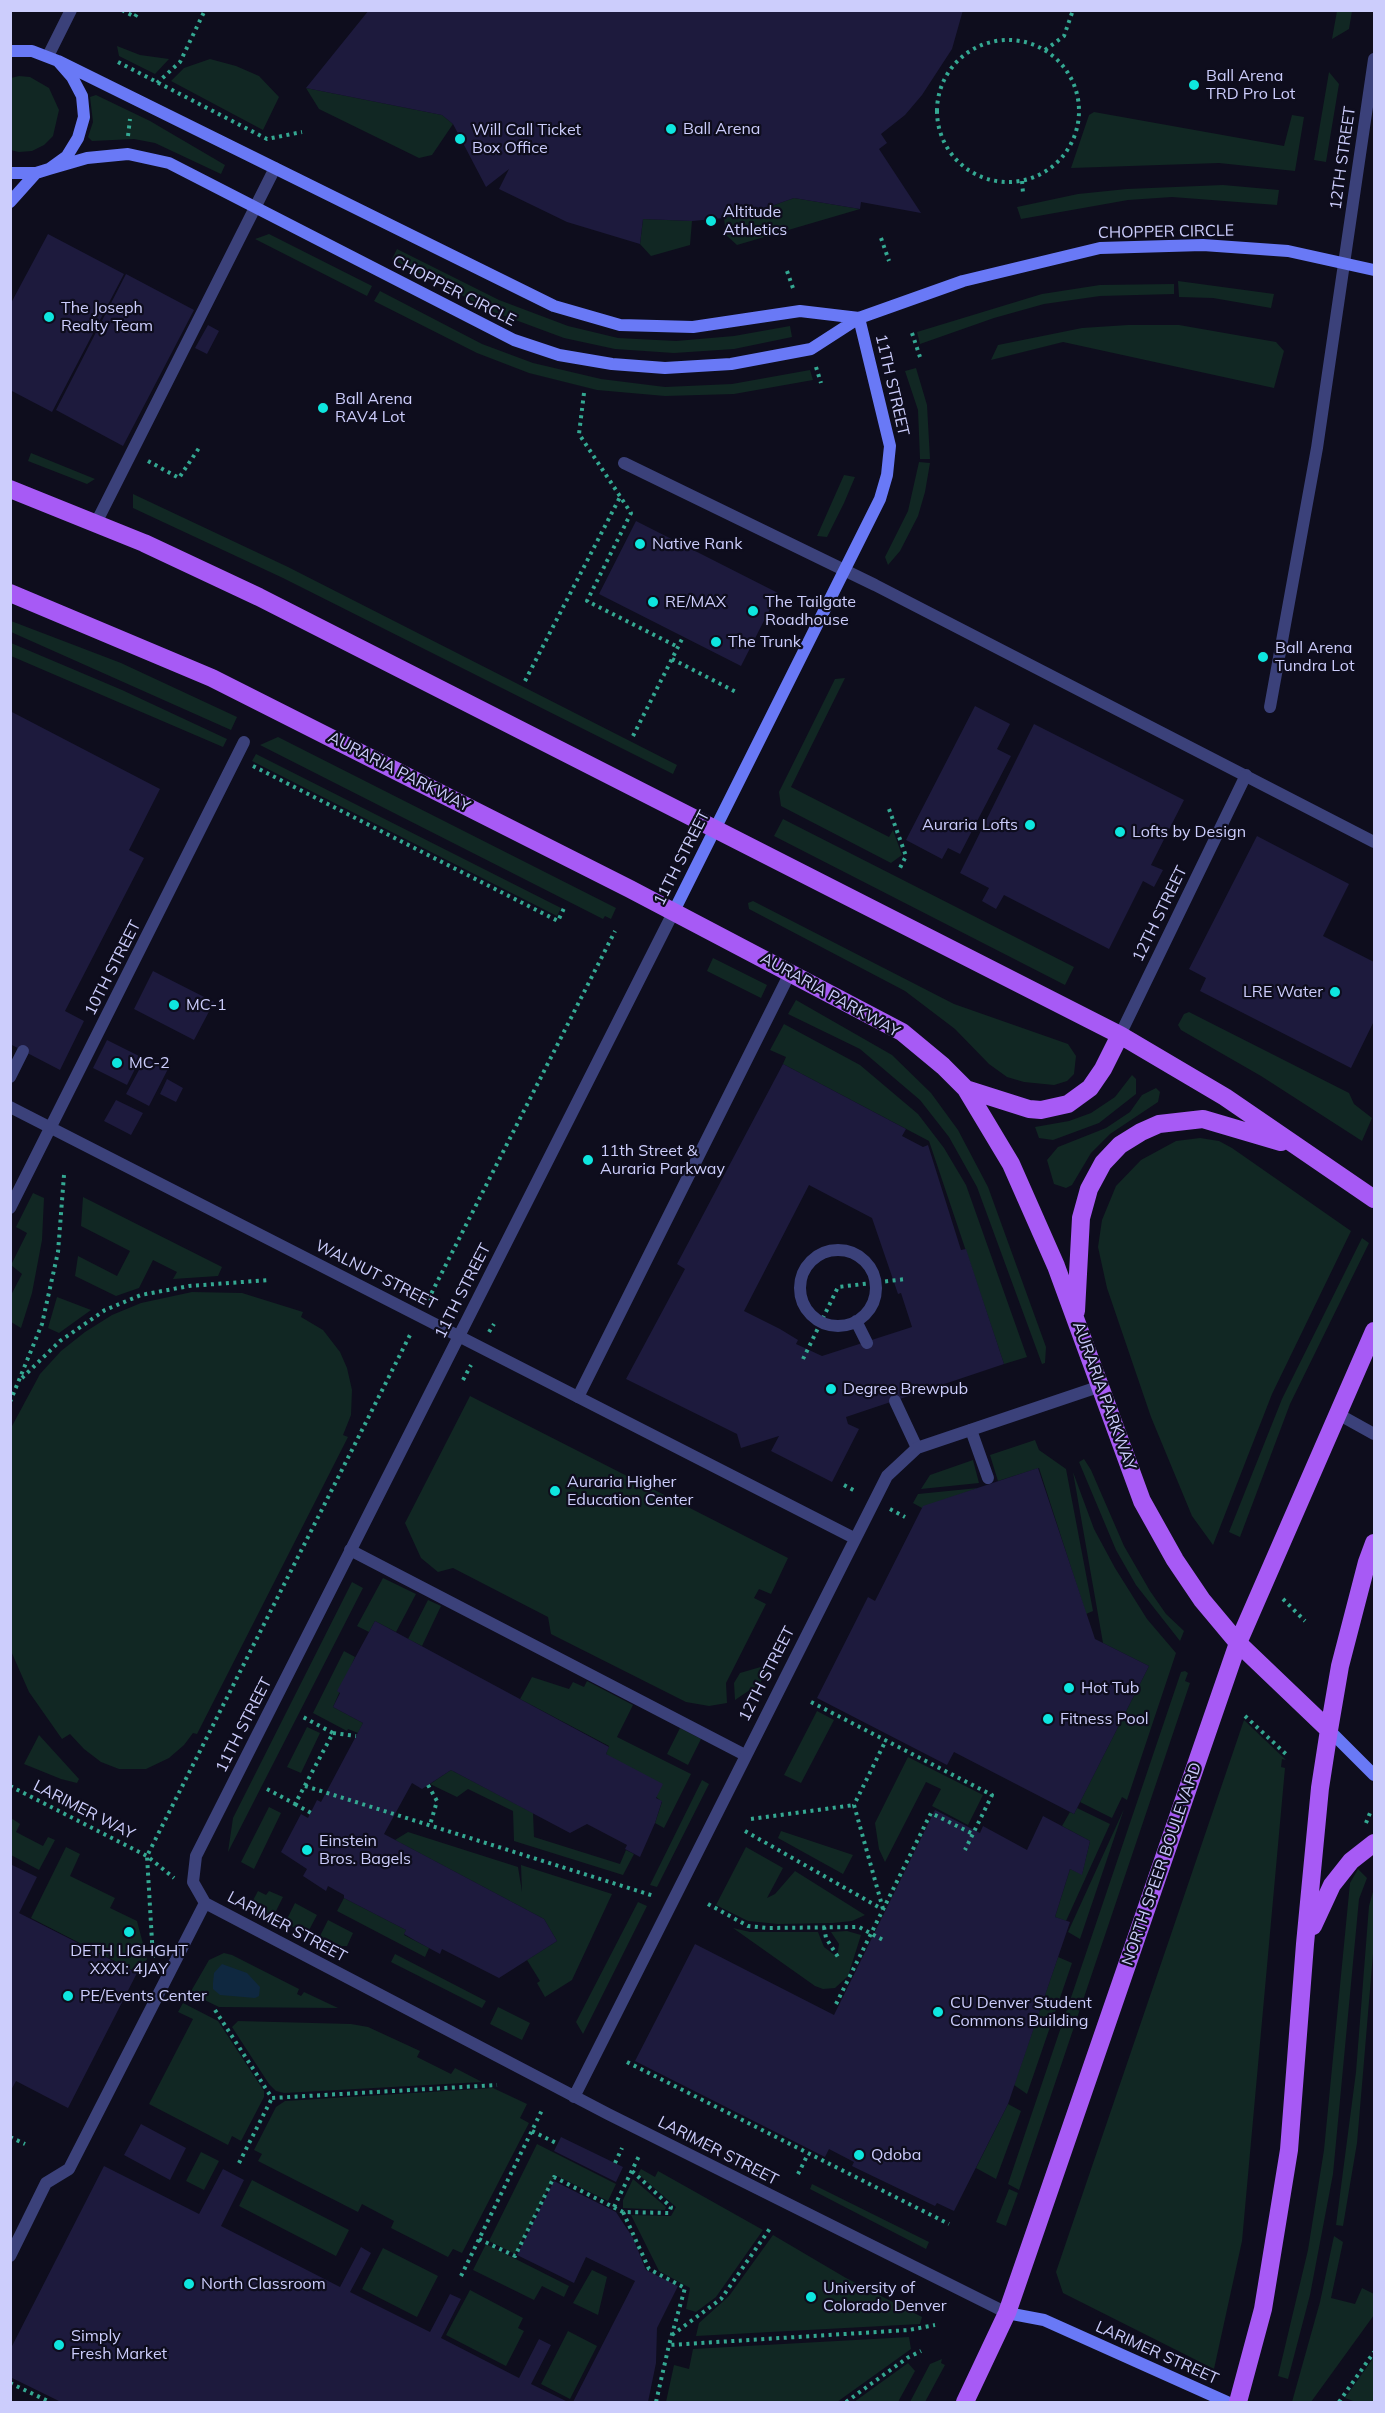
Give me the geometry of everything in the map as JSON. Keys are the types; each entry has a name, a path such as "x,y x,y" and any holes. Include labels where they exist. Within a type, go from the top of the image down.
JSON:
{"main road":[{"path":"10,489 96,523 259,597 1120,1035 1225,1097 1374,1199"},
{"name":"AURARIA PARKWAY","path":"10,593 212,678 674,911 902,1032 966,1089 1011,1164 1075,1316 1098,1387 1142,1501 1175,1560 1202,1600 1238,1642 1329,1731"},
{"path":"966,1089 1029,1109 1041,1110 1068,1104 1090,1088 1103,1070 1120,1035"},
{"path":"1075,1316 1082,1218 1089,1189 1103,1163 1120,1145 1141,1131 1159,1124 1203,1119 1226,1124 1305,1150"},
{"name":"NORTH SPEER BOULEVARD","path":"965,2403 1007,2313 1238,1642 1374,1331"},
{"path":"1238,2403 1263,2309 1289,2150 1305,1944 1320,1788 1329,1731 1340,1666 1374,1543"},
{"path":"1305,1944 1332,1885 1351,1861 1374,1843"}],"street":[{"path":"49,169 67,156 78,138 84,117 82,96 72,77 53,59 71,10"},
{"name":"CHOPPER CIRCLE","path":"10,51 32,51 53,59 554,306 620,325 693,327 800,311 859,318"},
{"name":"12TH STREET","path":"1270,707 1317,448 1374,58"},
{"name":"CHOPPER CIRCLE","path":"36,173 87,158 128,154 169,163 514,340 559,354 612,364 665,368 731,364 811,349 859,318 963,281 1100,248 1203,245 1288,251 1374,270"},
{"path":"96,523 275,168"},
{"path":"10,173 36,173"},
{"path":"10,202 36,173"},
{"name":"11TH STREET","path":"205,1903 194,1882 196,1856 880,499 887,475 890,446 859,318"},
{"path":"624,463 845,570 1374,842"},
{"name":"10TH STREET","path":"10,1208 244,742"},
{"name":"12TH STREET","path":"1120,1035 1246,775"},
{"path":"578,1397 790,973"},
{"path":"10,1077 23,1051"},
{"name":"WALNUT STREET","path":"10,1107 854,1538"},
{"path":"846,1250 857,1255 873,1273 875,1284 871,1306 856,1321 845,1325 821,1322 804,1305 800,1293 804,1269 821,1253 846,1250"},
{"path":"856,1321 867,1343"},
{"name":"12TH STREET","path":"574,2097 887,1476 917,1448 1098,1387"},
{"path":"895,1401 917,1448"},
{"path":"1338,1414 1374,1434"},
{"path":"971,1430 988,1478"},
{"path":"350,1550 745,1755"},
{"path":"1329,1731 1374,1775"},
{"path":"10,2256 46,2183 69,2169 205,1903"},
{"name":"LARIMER STREET","path":"205,1903 574,2097 1007,2313 1044,2320 1227,2403"}],"path":[{"path":"122,10 135,17 139,10"},
{"path":"158,83 180,62 205,10"},
{"path":"1045,50 1064,36 1073,10"},
{"path":"999,40 1022,41 1045,50 1069,74 1077,91 1079,111 1076,127 1063,156 1045,172 1022,181 998,181 976,175 958,161 944,143 937,121 938,98 945,76 958,59 977,46 999,40"},
{"path":"118,62 267,139 303,132"},
{"path":"127,141 130,109"},
{"path":"1022,181 1023,193"},
{"path":"881,238 889,261"},
{"path":"787,271 794,291"},
{"path":"912,333 920,357"},
{"path":"816,366 821,383"},
{"path":"579,434 584,393"},
{"path":"131,453 179,478 199,448"},
{"path":"525,681 620,496"},
{"path":"631,513 586,601 678,647"},
{"path":"633,736 683,637"},
{"path":"672,659 738,693"},
{"path":"237,758 558,921 565,906"},
{"path":"889,809 906,856 899,870"},
{"path":"153,1961 147,1856 615,931"},
{"path":"11,1402 42,1324 58,1252 64,1175"},
{"path":"803,1359 838,1287 906,1279"},
{"path":"22,1378 60,1341 105,1310 141,1295 189,1286 269,1280"},
{"path":"844,1485 857,1491"},
{"path":"890,1508 905,1517"},
{"path":"1282,1599 1305,1621"},
{"path":"811,1702 992,1795 965,1850"},
{"path":"1245,1716 1287,1755"},
{"path":"303,1717 333,1732 356,1736"},
{"path":"295,1804 333,1732"},
{"path":"883,1910 854,1805 885,1740"},
{"path":"428,1785 437,1800 430,1825"},
{"name":"LARIMER WAY","path":"10,1786 147,1856"},
{"path":"305,1786 671,1902"},
{"path":"267,1790 311,1813"},
{"path":"751,1819 854,1805"},
{"path":"836,2004 931,1813 973,1834"},
{"path":"745,1831 883,1910"},
{"path":"708,1904 748,1926 767,1928 859,1927 883,1940"},
{"path":"824,1927 838,1957"},
{"path":"215,2010 272,2098"},
{"path":"627,2062 949,2224"},
{"path":"272,2098 497,2085"},
{"path":"239,2163 272,2098"},
{"path":"461,2276 543,2108"},
{"path":"532,2131 558,2144"},
{"path":"10,2137 25,2144"},
{"path":"615,2163 622,2148"},
{"path":"798,2174 808,2154"},
{"path":"614,2207 639,2156"},
{"path":"479,2239 515,2256 554,2177 623,2212 669,2213 671,2207 632,2171"},
{"path":"623,2212 649,2269 685,2288 656,2403"},
{"path":"672,2335 721,2299 771,2227"},
{"path":"669,2345 909,2330 935,2325"},
{"path":"846,2403 907,2358 921,2351"},
{"path":"1339,2403 1374,2352"},
{"path":"10,2383 17,2383 50,2403"}],"green space":[{"path":"1337,11 1352,11 1349,29 1332,39"},
{"path":"117,46 140,55 169,59 155,74 119,56"},
{"path":"210,59 236,66 259,76 279,97 263,130 171,81 184,68"},
{"path":"1329,72 1339,84 1326,162 1314,160"},
{"path":"30,77 49,88 59,110 53,136 44,145 32,151 10,150 11,78"},
{"path":"306,88 442,115 453,124 432,155 419,158 319,109"},
{"path":"96,95 150,121 225,165 221,174 155,143 134,139 92,141 88,137 93,122 90,97"},
{"path":"1094,112 1284,146 1292,115 1304,117 1295,171 1219,163 1071,168 1089,115"},
{"path":"1223,185 1279,190 1277,205 1172,197 1128,200 1021,219 1017,207 1078,194 1127,189"},
{"path":"794,198 860,209 737,245 726,235 724,218 763,209"},
{"path":"643,219 692,221 690,245 651,256 640,244"},
{"path":"269,234 372,286 367,296 255,239"},
{"path":"397,249 499,300 568,326 618,338 676,341 734,336 790,326 792,337 734,349 674,353 615,349 564,338 494,312 392,259"},
{"path":"1178,281 1274,294 1271,308 1213,298 1179,297"},
{"path":"1174,284 1174,294 1100,296 1044,304 994,318 920,344 917,332 1042,294 1100,285"},
{"path":"380,291 482,344 533,363 601,379 665,387 732,384 810,370 813,380 734,394 665,396 597,390 529,373 477,353 374,301"},
{"path":"1179,325 1276,342 1284,351 1274,388 1063,342 991,360 998,345 1082,328"},
{"path":"916,368 927,405 930,459 920,459 918,410 905,371"},
{"path":"31,453 95,479 87,484 28,461"},
{"path":"919,462 930,463 918,516 900,551 888,565 885,557 908,511"},
{"path":"844,475 855,477 844,503 827,537 817,536"},
{"path":"133,494 288,567 677,765 673,774 283,578 133,508"},
{"path":"11,621 121,663 237,717 231,730 11,632"},
{"path":"11,643 122,690 227,739 223,747 11,656"},
{"path":"845,678 791,787 889,837 893,830 902,855 891,863 781,806 779,792 835,679"},
{"path":"278,737 616,908 611,919 605,916 603,919 260,745"},
{"path":"256,754 561,908 557,916 252,761"},
{"path":"783,819 1074,967 1065,985 774,836"},
{"path":"753,901 954,1004 1068,1044 1076,1056 1074,1074 1067,1081 1054,1085 1024,1082 1007,1077 989,1064 955,1029 905,991 749,909 748,903"},
{"path":"713,958 767,985 761,998 707,971"},
{"path":"796,1000 892,1055 931,1093 958,1130 988,1187 1046,1347 1045,1363 1042,1364 977,1187 949,1137 920,1100 860,1049 788,1014"},
{"path":"1189,1012 1349,1093 1354,1104 1372,1118 1362,1141 1261,1076 1181,1030 1178,1025 1184,1014"},
{"path":"784,1024 860,1065 918,1114 944,1148 966,1185 1027,1357 1004,1364 929,1141 783,1064 786,1057 770,1050"},
{"path":"1132,1075 1136,1079 1136,1094 1099,1123 1053,1140 1039,1138 1035,1127 1069,1121 1091,1113 1115,1097"},
{"path":"1156,1088 1160,1092 1158,1102 1110,1134 1091,1153 1072,1185 1066,1188 1054,1184 1047,1160 1058,1147 1106,1128 1130,1112 1142,1095"},
{"path":"1200,1138 1219,1141 1232,1148 1351,1231 1272,1394 1213,1545 1192,1516 1151,1417 1107,1288 1098,1247 1102,1220 1116,1186 1141,1160 1176,1141"},
{"path":"33,1193 44,1198 42,1240 32,1293 21,1328 11,1322 10,1297 22,1274 11,1265 27,1233 16,1227"},
{"path":"83,1197 222,1267 218,1276 173,1279 177,1272 153,1260 139,1288 116,1296 75,1276 78,1256 117,1276 130,1251 81,1226"},
{"path":"1362,1238 1369,1243 1290,1404 1240,1537 1229,1532 1282,1399"},
{"path":"192,1292 242,1293 303,1312 301,1317 323,1330 340,1352 347,1368 352,1390 351,1415 343,1435 348,1437 197,1734 193,1733 184,1745 169,1758 146,1769 119,1769 101,1762 70,1734 62,1739 29,1692 11,1651 11,1428 40,1374 61,1351 85,1332 112,1315 141,1303"},
{"path":"57,1297 91,1310 59,1333 48,1328"},
{"path":"470,1396 788,1558 771,1594 759,1589 754,1598 766,1604 726,1683 727,1703 709,1706 686,1702 551,1634 548,1617 453,1568 438,1572 421,1558 405,1523"},
{"path":"1035,1440 1039,1450 1066,1469 1093,1611 1086,1614 1039,1468 998,1481 990,1455"},
{"path":"1084,1459 1124,1546 1150,1591 1166,1614 1184,1631 1180,1641 1136,1585 1116,1550 1079,1462"},
{"path":"973,1460 979,1483 921,1489 930,1475"},
{"path":"1073,1472 1094,1529 1115,1568 1147,1619 1176,1653 1127,1800 1122,1797 1112,1818 1080,1802 1149,1666 1103,1643"},
{"path":"978,1488 922,1508 913,1503 918,1494"},
{"path":"383,1578 416,1594 396,1632 375,1621 369,1632 357,1626"},
{"path":"352,1582 363,1588 228,1852 233,1818"},
{"path":"428,1600 441,1606 422,1646 408,1639"},
{"path":"344,1651 355,1657 333,1707 363,1723 358,1733 348,1729 347,1731 313,1713"},
{"path":"764,1666 768,1669 760,1683 735,1700 734,1683 740,1673"},
{"path":"1181,1672 1188,1673 1185,1681 1190,1683 1019,2190 1008,2184"},
{"path":"532,1677 569,1689 573,1682 584,1687 587,1681 633,1705 617,1737 691,1774 664,1828 655,1823 662,1802 606,1754 609,1746 520,1699"},
{"path":"817,1711 834,1720 801,1783 784,1775"},
{"path":"1244,1720 1286,1760 1282,1759 1281,1767 1285,1768 1242,2241 1214,2369 1063,2293 1056,2272"},
{"path":"307,1727 320,1733 301,1773 287,1767"},
{"path":"680,1728 701,1739 688,1765 667,1754"},
{"path":"39,1735 79,1779 77,1783 24,1764"},
{"path":"908,1757 983,1795 968,1825 932,1806 941,1789 926,1782 885,1862 879,1849 875,1823"},
{"path":"451,1770 533,1813 534,1837 620,1864 626,1850 634,1854 623,1875 514,1841 513,1811 468,1789 457,1797 430,1784"},
{"path":"702,1780 709,1784 657,1887 650,1885"},
{"path":"269,1807 281,1813 254,1869 241,1862"},
{"path":"1077,1808 1110,1824 1066,1921 1055,1917 1070,1869 1082,1874 1090,1841 1062,1826 1070,1812 1074,1814"},
{"path":"1124,1809 1080,1939 1068,1932"},
{"path":"11,1818 20,1824 16,1832 43,1846 48,1837 55,1840 39,1870 11,1855"},
{"path":"781,1831 853,1855 843,1874 778,1838"},
{"path":"408,1832 518,1867 522,1892 521,1865 612,1894 572,1980 545,1997 537,1983 540,1981 527,1960 557,1941 544,1919 395,1840"},
{"path":"66,1847 80,1854 70,1876 115,1898 110,1908 137,1921 147,1959 140,1974 31,1918"},
{"path":"746,1847 783,1868 767,1898 775,1894 795,1871 865,1915 852,1921 833,1923 778,1924 748,1921 716,1905"},
{"path":"1358,1869 1367,1878 1359,1899 1333,2174 1310,2295 1288,2379 1278,2376 1308,2250 1324,2150 1350,1883"},
{"path":"1374,1888 1374,1942 1357,2143 1343,2226 1336,2225 1356,2072 1369,1906"},
{"path":"258,1891 266,1895 269,1891 283,1897 273,1917 250,1906"},
{"path":"344,1898 406,1930 404,1935 429,1948 425,1957 337,1911"},
{"path":"638,1902 647,1906 583,2034 576,2022"},
{"path":"295,1903 317,1915 307,1934 285,1923"},
{"path":"328,1920 353,1933 347,1946 329,1946 318,1940"},
{"path":"733,1928 750,1932 818,1932 824,1947 837,1957 839,1944 831,1932 847,1931 861,1935 848,1976 835,1988 823,1989 815,1986"},
{"path":"224,1953 299,1989 297,1994 301,1996 304,1992 338,2008 219,2007 190,1993 209,1960"},
{"path":"395,1954 486,2001 482,2008 391,1962"},
{"path":"1058,1957 1072,1963 1027,2094 1014,2085"},
{"path":"183,2003 218,2021 264,2091 264,2097 241,2141 232,2136 228,2145 149,2104 193,2019 178,2012"},
{"path":"498,2007 530,2023 522,2040 490,2024"},
{"path":"238,2021 351,2024 368,2027 420,2051 417,2057 451,2074 455,2068 482,2082 284,2093 276,2091 269,2084 232,2027"},
{"path":"493,2088 527,2104 520,2118 529,2123 462,2253 453,2249 448,2257 391,2228 394,2221 362,2204 358,2212 258,2161 262,2154 254,2150 276,2107 285,2101"},
{"path":"1008,2104 1021,2111 996,2179 976,2168"},
{"path":"537,2144 616,2184 608,2201 555,2175 515,2254 489,2241"},
{"path":"201,2152 219,2161 204,2190 186,2181"},
{"path":"641,2169 655,2177 658,2171 763,2230 716,2297 696,2312 686,2309 690,2288 659,2271 631,2215 671,2216 676,2207 638,2174"},
{"path":"633,2179 666,2207 665,2210 623,2208 623,2200"},
{"path":"252,2180 349,2230 336,2256 239,2206"},
{"path":"812,2184 929,2242 926,2249 810,2189"},
{"path":"1009,2189 1018,2193 1006,2226 996,2222"},
{"path":"773,2235 846,2278 922,2317 920,2324 696,2336 699,2323 729,2296"},
{"path":"1334,2236 1343,2242 1331,2298 1355,2304 1362,2288 1374,2294 1374,2315 1311,2402 1292,2402 1320,2302"},
{"path":"486,2244 569,2286 564,2297 542,2286 534,2300 473,2270"},
{"path":"383,2248 438,2276 417,2317 362,2289"},
{"path":"592,2270 607,2277 598,2315 573,2303"},
{"path":"470,2290 523,2318 518,2328 524,2331 506,2366 446,2335"},
{"path":"568,2331 597,2346 570,2399 541,2384"},
{"path":"909,2337 911,2349 837,2402 666,2402 674,2365 689,2369 693,2349"},
{"path":"1374,2357 1374,2402 1356,2402 1345,2398"},
{"path":"942,2359 941,2363 945,2365 925,2402 910,2402 930,2364"},
{"path":"908,2363 915,2371 898,2402 854,2402"}],"water":[{"path":"222,1964 247,1973 260,1987 259,1996 255,1998 220,1995 213,1989 214,1973"}],"building":[{"name":"Ball Arena","path":"369,10 963,10 952,49 922,95 905,115 881,134 887,143 879,149 921,213 861,202 860,209 794,198 763,209 724,218 692,221 643,219 640,244 567,222 499,189 509,169 486,187 453,124 442,115 306,88"},
{"path":"48,234 124,274 52,412 10,390 10,305"},
{"path":"126,274 194,310 123,446 56,410"},
{"path":"208,325 219,331 207,354 195,348"},
{"path":"636,521 778,593 741,666 599,594"},
{"path":"975,706 1010,724 997,749 1011,756 960,854 948,848 942,859 906,840"},
{"path":"10,711 160,789 129,850 144,858 65,1011 84,1021 60,1070 10,1044"},
{"path":"1034,724 1184,800 1151,865 1163,870 1154,887 1143,881 1109,949 1004,895 996,909 982,901 989,888 960,873"},
{"path":"1257,836 1349,884 1323,936 1374,962 1374,1021 1351,1068 1200,991 1206,978 1189,969"},
{"name":"MC-1","path":"153,971 214,1002 194,1040 134,1009"},
{"name":"MC-2","path":"107,1040 141,1057 127,1085 93,1068"},
{"path":"146,1057 168,1069 149,1106 126,1094"},
{"path":"783,1064 906,1129 902,1136 923,1147 928,1145 961,1250 966,1249 1004,1364 846,1417 848,1424 859,1429 832,1482 771,1451 779,1436 741,1448 737,1434 626,1379 685,1269 677,1264","holes":["809,1185 872,1218 912,1327 822,1356 796,1344 798,1340 744,1311"]},
{"path":"167,1079 183,1088 176,1102 160,1094"},
{"path":"116,1100 143,1113 131,1135 104,1121"},
{"path":"1038,1468 1095,1639 1149,1666 1074,1814 954,1752 947,1765 817,1698 868,1597 875,1601 923,1506"},
{"path":"375,1621 609,1747 606,1754 663,1784 656,1798 662,1801 640,1857 625,1849 627,1845 587,1824 570,1833 451,1770 422,1789 412,1783 384,1834 544,1919 557,1941 499,1978 442,1949 440,1954 404,1934 406,1930 344,1898 344,1895 328,1886 326,1891 303,1876 307,1869 281,1852 301,1814 308,1818 317,1800 321,1802 363,1723 333,1707 340,1693 337,1691"},
{"name":"CU Denver Student Commons Building","path":"935,1810 980,1833 983,1826 1027,1850 1043,1816 1090,1841 1082,1875 1070,1869 1055,1917 1070,1922 1008,2104 954,2211 937,2203 935,2206 858,2169 852,2166 854,2162 829,2149 825,2157 635,2061 695,1944 834,2015"},
{"name":"PE/Events Center","path":"10,1864 37,1877 19,1913 137,1973 68,2108 16,2081 10,2092"},
{"path":"141,2124 186,2148 170,2180 124,2155"},
{"path":"561,2137 623,2167 616,2182 554,2151"},
{"name":"North Classroom","path":"104,2166 199,2214 223,2169 244,2180 221,2226 340,2287 361,2247 371,2253 350,2292 430,2332 450,2294 461,2299 441,2338 519,2378 539,2339 551,2345 531,2384 568,2402 61,2402 10,2377 10,2350"},
{"path":"554,2181 616,2212 633,2238 646,2270 678,2286 657,2328 656,2363 648,2402 573,2402 635,2281 586,2257 574,2283 517,2255"}],"place":[{"name":"Ball Arena TRD Pro Lot","path":"1194,85"},
{"name":"Ball Arena","path":"671,129"},
{"name":"Will Call Ticket Box Office","path":"460,139"},
{"name":"Altitude Athletics","path":"711,221"},
{"name":"The Joseph Realty Team","path":"49,317"},
{"name":"Ball Arena RAV4 Lot","path":"323,408"},
{"name":"Native Rank","path":"640,544"},
{"name":"RE/MAX","path":"653,602"},
{"name":"The Tailgate Roadhouse","path":"753,611"},
{"name":"The Trunk","path":"716,642"},
{"name":"Ball Arena Tundra Lot","path":"1263,657"},
{"name":"Auraria Lofts","path":"1030,825"},
{"name":"Lofts by Design","path":"1120,832"},
{"name":"LRE Water","path":"1335,992"},
{"name":"MC-1","path":"174,1005"},
{"name":"MC-2","path":"117,1063"},
{"name":"11th Street & Auraria Parkway","path":"588,1160"},
{"name":"Degree Brewpub","path":"831,1389"},
{"name":"Auraria Higher Education Center","path":"555,1491"},
{"name":"Hot Tub","path":"1069,1688"},
{"name":"Fitness Pool","path":"1048,1719"},
{"name":"Einstein Bros. Bagels","path":"307,1850"},
{"name":"DETH LIGHGHT XXXI: 4JAY","path":"129,1932"},
{"name":"PE/Events Center","path":"68,1996"},
{"name":"CU Denver Student Commons Building","path":"938,2012"},
{"name":"Qdoba","path":"859,2155"},
{"name":"North Classroom","path":"189,2284"},
{"name":"University of Colorado Denver","path":"811,2297"},
{"name":"Simply Fresh Market","path":"59,2345"}]}
